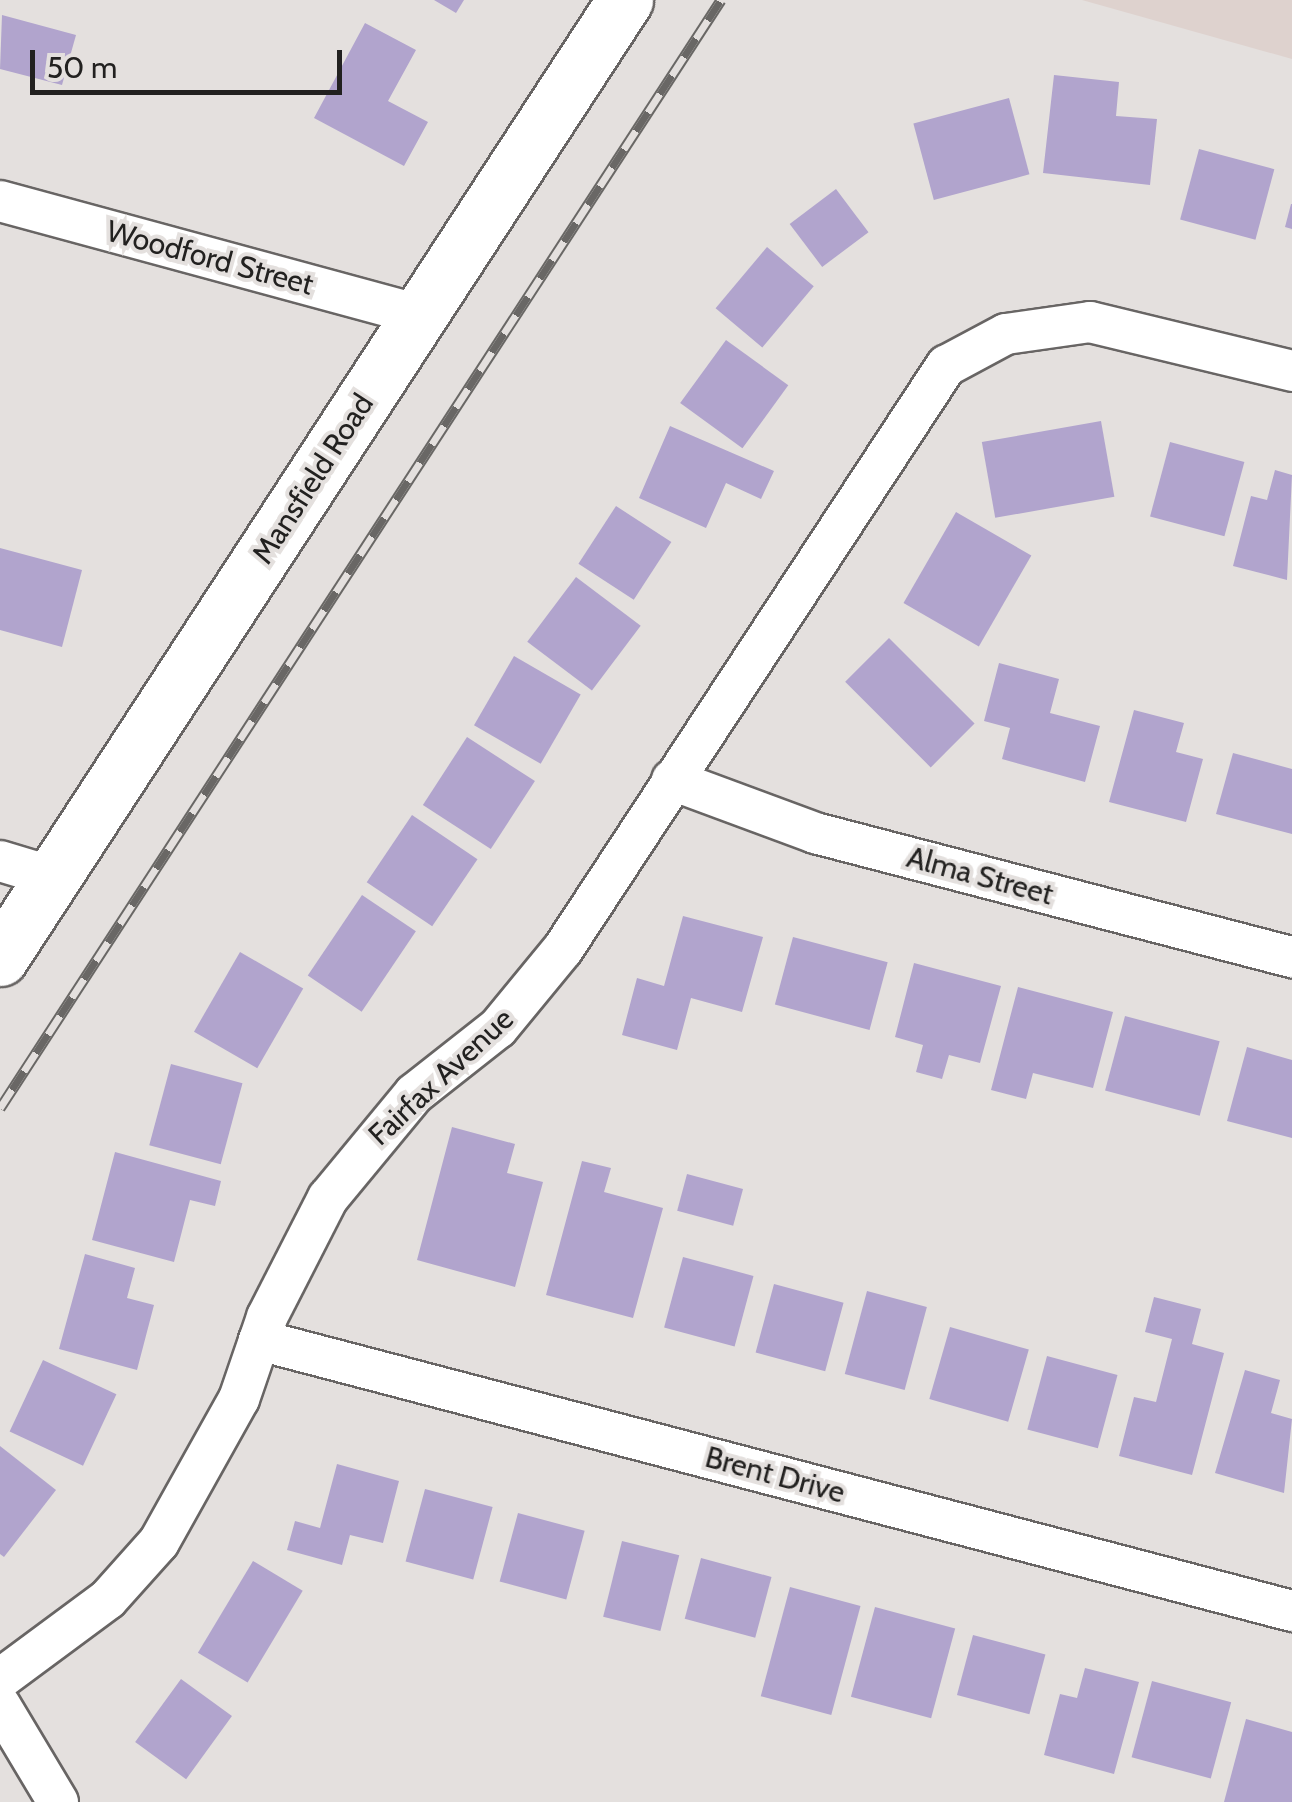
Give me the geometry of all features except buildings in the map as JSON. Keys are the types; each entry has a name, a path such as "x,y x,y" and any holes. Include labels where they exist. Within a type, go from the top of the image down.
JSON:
{"main road":[{"name":"Mansfield Road","path":"0,958 625,0"}],"street":[{"name":"Woodford Street","path":"0,201 419,316"},
{"name":"Fairfax Avenue","path":"0,1679 93,1612 159,1542 232,1415 300,1244 360,1154 414,1094 498,1028 563,950 946,366 1006,334 1090,322 1292,372"},
{"name":"Alma Street","path":"672,780 814,833 1292,957"},
{"path":"0,861 54,877"},
{"name":"Brent Drive","path":"259,1340 1292,1612"},
{"path":"0,1705 58,1802"}],"shaded area":[{"path":"1082,0 1292,0 1292,59"}],"railway":[{"path":"0,1108 721,0"}]}
